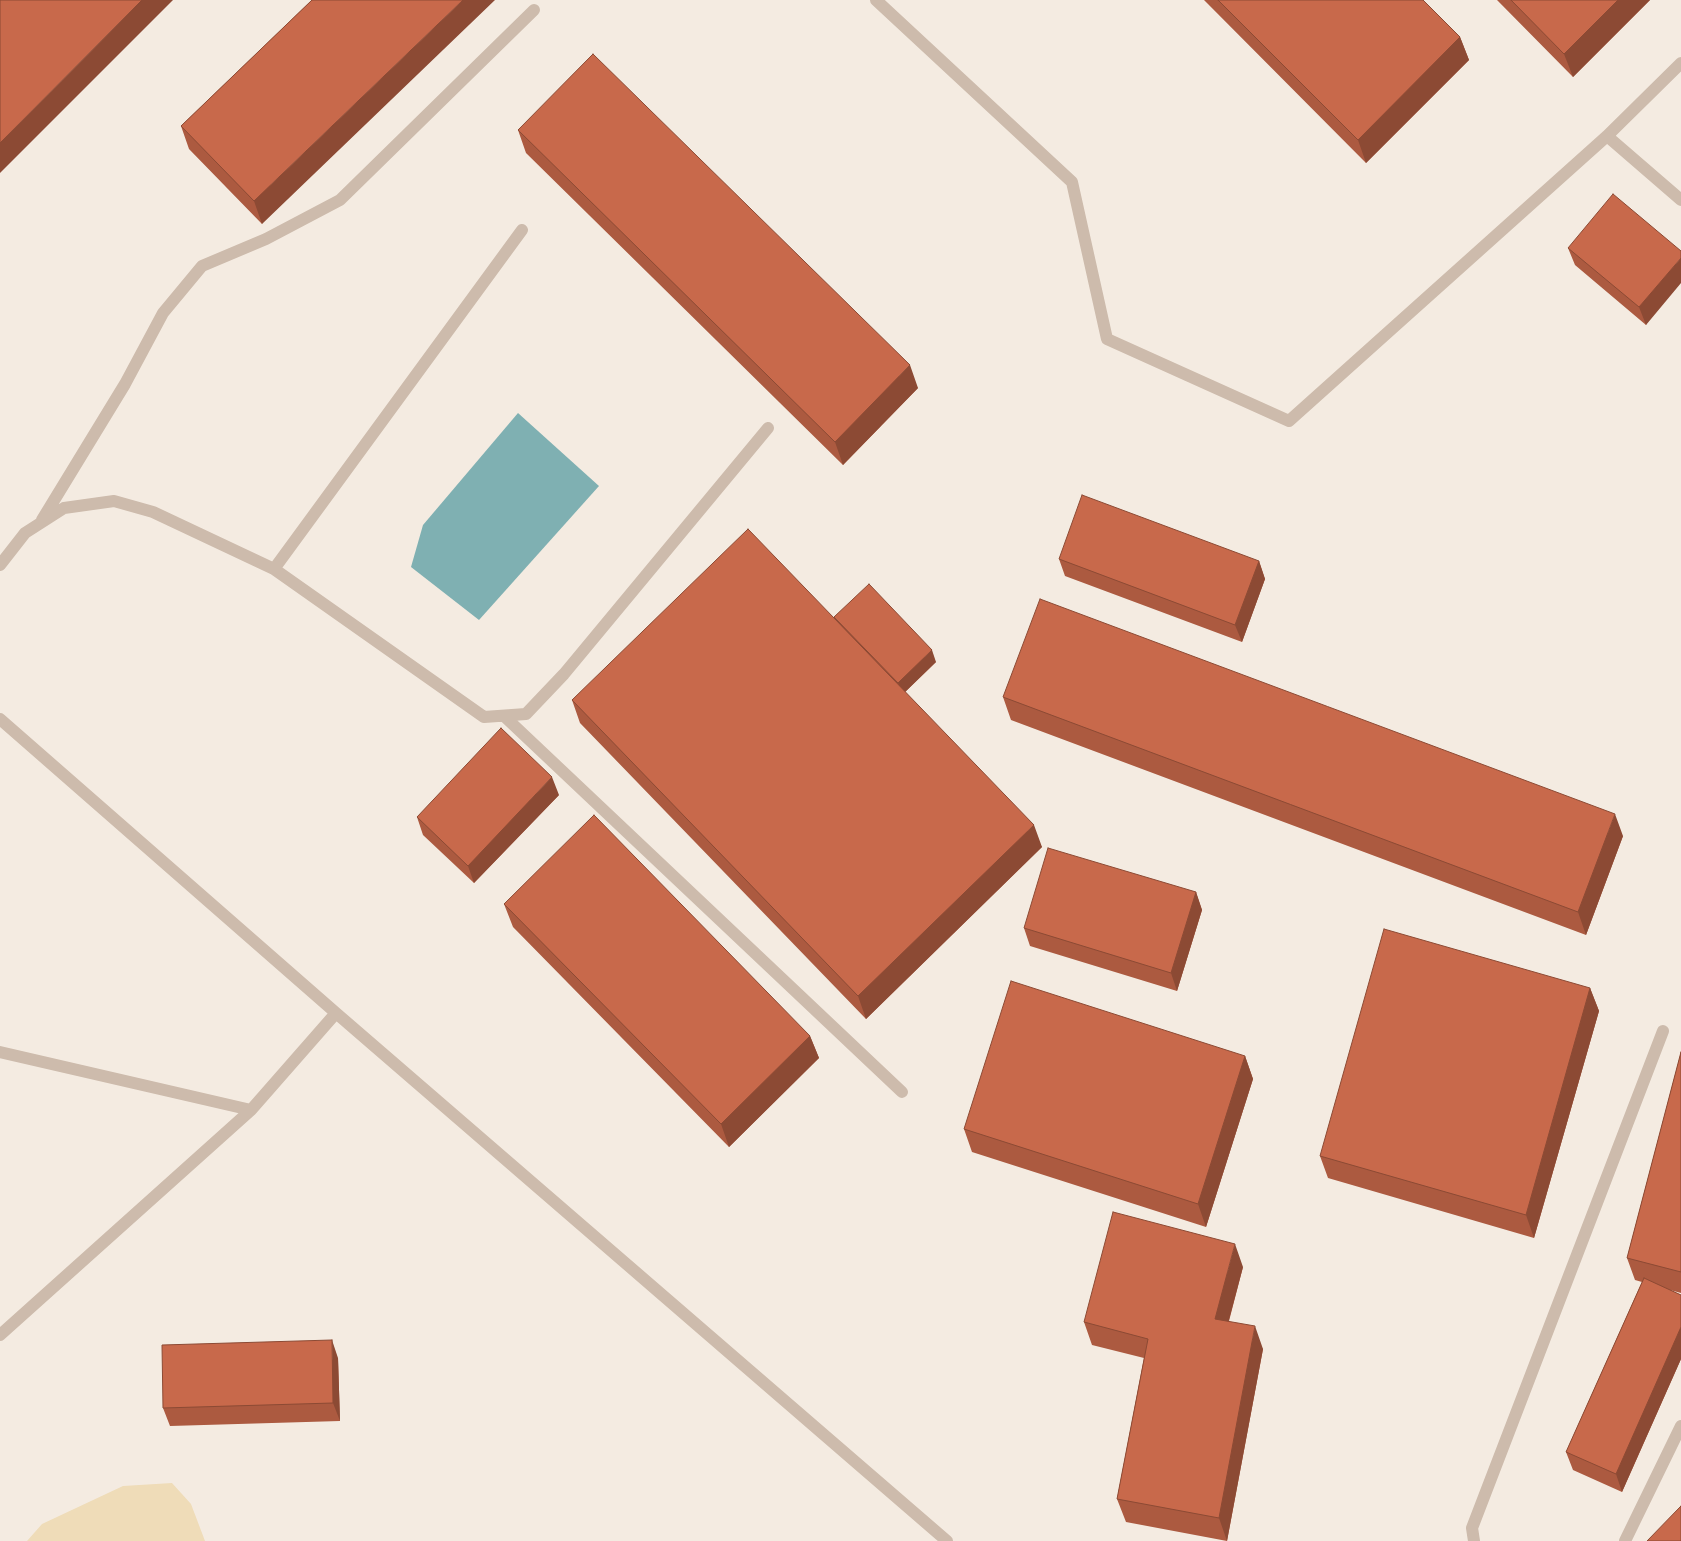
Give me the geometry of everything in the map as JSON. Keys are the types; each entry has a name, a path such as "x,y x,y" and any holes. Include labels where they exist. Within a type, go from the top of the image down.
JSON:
{"street":[{"path":"876,0 1072,182 1107,339 1289,421 1607,136 1681,63"},
{"path":"40,523 120,392 163,313 202,266 266,239 340,200 534,10"},
{"path":"1607,136 1681,200"},
{"path":"274,569 522,230"},
{"path":"0,565 25,533 64,508 114,501 153,512 274,569 484,716 526,714 564,674 768,428"},
{"path":"504,716 902,1092"},
{"path":"0,719 336,1013 947,1541"},
{"path":"0,1335 251,1110 336,1013"},
{"path":"1474,1541 1472,1528 1663,1030"},
{"path":"0,1052 251,1110"},
{"path":"1625,1541 1681,1426"}],"sand":[{"path":"172,1483 191,1504 205,1541 27,1541 42,1524 123,1486"}],"water":[{"path":"518,413 599,486 479,620 411,567 423,525"}],"building":[{"path":"0,0 142,0 0,143"},
{"path":"312,0 463,0 254,201 181,126"},
{"path":"1218,0 1423,0 1460,37 1358,140"},
{"path":"1511,0 1618,0 1564,54"},
{"path":"593,54 910,365 835,442 518,130"},
{"path":"1613,194 1681,251 1681,258 1639,307 1568,248"},
{"path":"1082,495 1259,561 1235,625 1059,559"},
{"path":"748,529 1034,825 858,996 572,700"},
{"path":"869,584 932,650 898,683 834,617"},
{"path":"1040,599 1615,814 1578,912 1003,697"},
{"path":"501,728 552,777 468,866 417,817"},
{"path":"594,815 810,1036 721,1124 504,904"},
{"path":"1048,848 1196,892 1171,973 1024,928"},
{"path":"1384,929 1590,988 1526,1215 1320,1156"},
{"path":"1011,981 1245,1056 1198,1204 964,1129"},
{"path":"1681,1052 1681,1272 1627,1258"},
{"path":"1113,1212 1235,1244 1215,1319 1255,1326 1219,1518 1117,1499 1148,1339 1084,1322"},
{"path":"1644,1278 1681,1295 1681,1327 1616,1474 1566,1452"},
{"path":"332,1340 333,1403 163,1408 162,1345"},
{"path":"1681,1506 1681,1541 1647,1541"}]}
